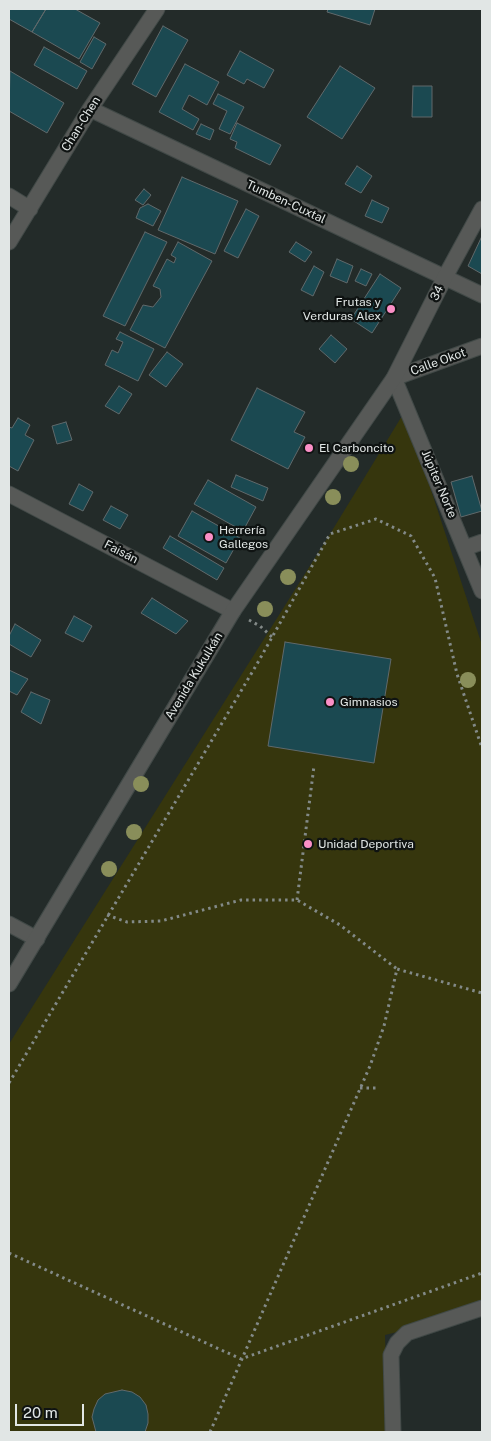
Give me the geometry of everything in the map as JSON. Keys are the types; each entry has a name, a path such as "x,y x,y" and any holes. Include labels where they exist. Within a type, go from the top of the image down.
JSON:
{"street":[{"name":"Chan-Chen","path":"9,242 90,109 157,9"},
{"name":"Tumben-Cuxtal","path":"90,109 482,295"},
{"path":"9,196 30,209"},
{"name":"34","path":"394,378 482,209"},
{"name":"Calle Okot","path":"394,378 482,346"},
{"name":"Júpiter Norte","path":"394,378 482,591"},
{"name":"Avenida Kukulkán","path":"9,984 233,611 394,378"},
{"name":"Faisán","path":"9,494 233,611"},
{"path":"465,548 482,542"},
{"path":"9,924 37,939"},
{"path":"393,1432 392,1355 397,1342 407,1332 482,1308"}],"path":[{"path":"9,1084 272,637 330,534 376,519 411,536 435,578 457,674 482,748"},
{"path":"233,611 260,626 272,637"},
{"path":"297,900 314,766"},
{"path":"107,915 127,922 162,921 241,900 297,900 340,925 396,970 482,993"},
{"path":"210,1432 370,1066 384,1026 396,970"},
{"path":"360,1088 379,1088"},
{"path":"9,1253 241,1359 482,1273"}],"shaded area":[{"name":"Unidad Deportiva","path":"405,411 482,645 482,1311 385,1335 388,1432 9,1432 9,1044 330,534"}],"building":[{"path":"9,9 46,9 32,32 9,19"},
{"path":"46,9 75,9 100,23 79,59 32,32"},
{"path":"328,9 375,9 370,25 327,12"},
{"path":"163,26 188,40 156,97 132,84"},
{"path":"94,37 106,44 92,69 80,62"},
{"path":"44,47 87,71 77,89 34,65"},
{"path":"240,51 274,70 264,88 247,79 244,84 227,75"},
{"path":"185,64 219,82 207,105 189,95 182,109 199,119 193,130 159,112"},
{"path":"340,66 375,88 342,139 307,117"},
{"path":"10,71 64,103 47,133 9,111"},
{"path":"413,86 432,86 432,117 412,117"},
{"path":"218,94 244,107 230,134 219,129 227,111 213,104"},
{"path":"237,123 281,145 270,165 235,148 237,142 230,139"},
{"path":"201,124 214,130 210,140 196,134"},
{"path":"357,166 372,176 361,193 345,184"},
{"path":"182,177 238,201 215,254 158,230"},
{"path":"144,189 151,195 143,205 135,200"},
{"path":"372,200 389,208 382,223 365,216"},
{"path":"148,204 161,211 153,226 136,218 140,208"},
{"path":"246,209 259,216 238,258 224,251"},
{"path":"145,232 167,242 125,326 103,316"},
{"path":"482,236 482,274 468,266"},
{"path":"178,242 212,261 165,348 130,330 143,305 153,307 161,297 160,289 153,286 167,259 174,263 176,258 171,255"},
{"path":"296,242 312,252 305,262 289,252"},
{"path":"337,259 353,266 347,283 330,276"},
{"path":"314,266 324,272 313,296 301,290"},
{"path":"361,269 372,274 366,286 355,281"},
{"path":"380,274 401,288 372,333 351,319"},
{"path":"120,332 154,349 138,381 105,365 112,350 118,353 123,342 116,339"},
{"path":"331,335 347,349 335,363 319,349"},
{"path":"167,352 183,364 166,387 149,375"},
{"path":"119,386 132,394 119,414 105,406"},
{"path":"257,388 305,412 294,432 305,437 288,469 231,440"},
{"path":"18,418 30,425 25,435 34,440 18,471 9,466 9,427 12,428"},
{"path":"66,422 72,440 57,444 52,426"},
{"path":"236,475 268,488 263,501 231,487"},
{"path":"472,476 482,511 461,517 451,482"},
{"path":"208,480 256,507 243,531 194,504"},
{"path":"79,484 93,492 83,511 69,504"},
{"path":"111,506 128,515 120,529 103,520"},
{"name":"Herrería Gallegos","path":"192,511 240,538 226,563 178,536"},
{"path":"170,536 224,568 217,580 163,548"},
{"path":"152,598 188,621 176,634 141,613"},
{"path":"74,616 92,626 83,642 65,633"},
{"path":"15,624 41,640 31,657 9,644 9,636"},
{"name":"Gimnasios","path":"285,642 391,659 374,763 268,746"},
{"path":"9,670 28,679 17,695 9,691"},
{"path":"31,692 50,700 41,724 21,712"},
{"path":"122,1390 132,1392 140,1397 146,1405 148,1423 145,1432 96,1432 92,1417 98,1400 105,1394"}],"place":[{"name":"Frutas y Verduras Alex","path":"391,309"},
{"name":"El Carboncito","path":"309,448"},
{"name":"Herrería Gallegos","path":"209,537"},
{"name":"Gimnasios","path":"330,702"},
{"name":"Unidad Deportiva","path":"308,844"}]}
